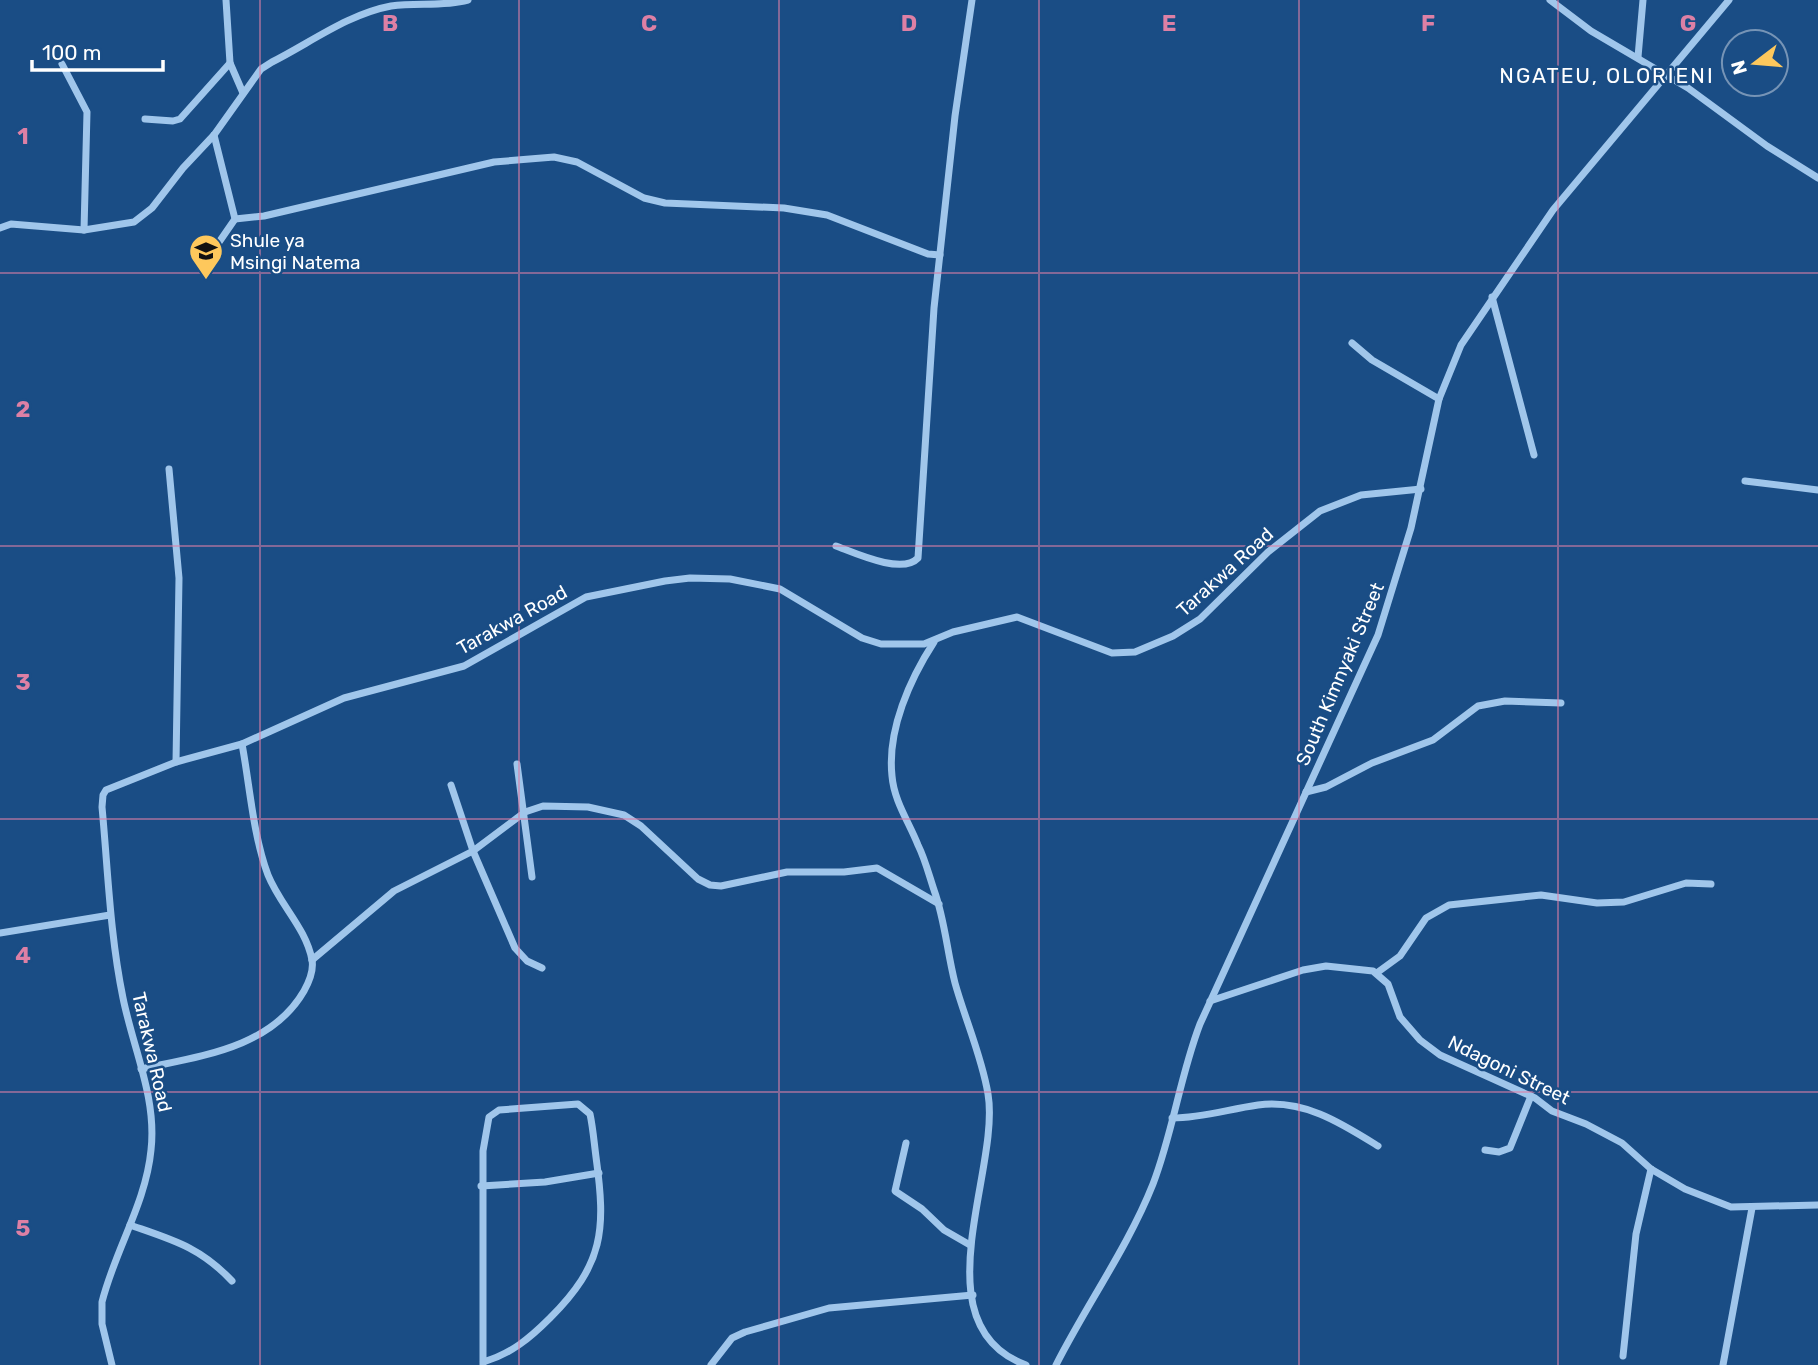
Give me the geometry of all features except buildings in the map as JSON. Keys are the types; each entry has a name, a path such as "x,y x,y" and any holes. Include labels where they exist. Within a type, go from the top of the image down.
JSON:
{"street":[{"path":"226,0 230,63 243,93"},
{"path":"0,228 11,224 84,230 134,222 152,208 214,135 261,69 342,23 391,6 436,6 466,0"},
{"path":"836,546 888,563 909,564 918,558 929,372 940,256 955,116 972,0"},
{"path":"1550,0 1591,31 1669,75 1767,146 1818,178"},
{"path":"1638,57 1643,0"},
{"name":"South Kimnyaki Street","path":"1056,1365 1143,1207 1191,1048 1209,1001 1247,927 1382,622 1421,489 1439,399 1461,345 1553,210 1669,75 1729,0"},
{"path":"145,119 173,121 180,118 230,63"},
{"path":"62,64 87,112 84,230"},
{"path":"206,261 235,219 214,135"},
{"path":"235,219 264,216 494,162 554,157 578,162 644,198 665,203 805,210 853,223 928,254 940,256"},
{"path":"1492,297 1534,455"},
{"path":"1352,343 1372,360 1420,385 1439,399"},
{"path":"170,469 179,578 176,762"},
{"path":"1745,481 1818,491"},
{"name":"Tarakwa Road","path":"112,1365 102,1324 102,1302 149,1165 153,1132 124,999 110,915 103,795 114,785 176,762 242,744 344,698 464,666 586,597 665,581 690,578 756,582 780,589 862,638 881,644 912,645 934,641 962,629 1017,617 1112,653 1135,652 1173,636 1200,619 1268,552 1320,511 1361,495 1421,489"},
{"path":"934,641 914,677 902,710 894,740 892,776 901,809 919,846 940,905 950,963 989,1106 970,1245 973,1295 987,1339 997,1351 1026,1365"},
{"path":"1306,792 1326,788 1372,764 1444,734 1478,706 1505,701 1561,703"},
{"path":"141,1069 216,1051 265,1034 292,1011 308,982 312,960 294,919 268,874 242,744"},
{"path":"517,764 532,877"},
{"path":"451,785 473,851 515,948 527,961 542,968"},
{"path":"312,960 394,891 473,851 524,812 543,806 566,805 624,815 641,826 679,863 710,885 721,886 787,872 844,872 869,867 877,868 940,905"},
{"path":"1209,1001 1303,970 1326,967 1378,972 1400,956 1426,918 1449,905 1541,895 1597,903 1624,902 1686,883 1711,884"},
{"path":"0,933 110,915"},
{"name":"Ndagoni Street","path":"1378,972 1388,984 1400,1017 1420,1040 1440,1055 1531,1096 1552,1111 1587,1124 1622,1143 1651,1169 1718,1204 1752,1208 1792,1203 1818,1205"},
{"path":"1485,1150 1499,1152 1510,1148 1531,1096"},
{"path":"565,1104 586,1108 592,1123 598,1173 603,1212 595,1255 584,1276 569,1298 524,1342 508,1353 483,1364 481,1186 485,1129 489,1117 499,1110 565,1104"},
{"path":"1172,1118 1201,1117 1268,1104 1285,1105 1308,1109 1334,1119 1378,1146"},
{"path":"906,1143 895,1191 922,1209 944,1230 970,1245"},
{"path":"1623,1356 1636,1234 1651,1169"},
{"path":"481,1186 545,1182 598,1173"},
{"path":"1723,1365 1752,1208"},
{"path":"130,1225 194,1248 210,1258 232,1281"},
{"path":"711,1365 732,1338 829,1308 973,1295"}],"place":[{"name":"Shule ya Msingi Natema","path":"206,281"}],"district":[{"name":"NGATEU, OLORIENI","path":"1607,75"}]}
